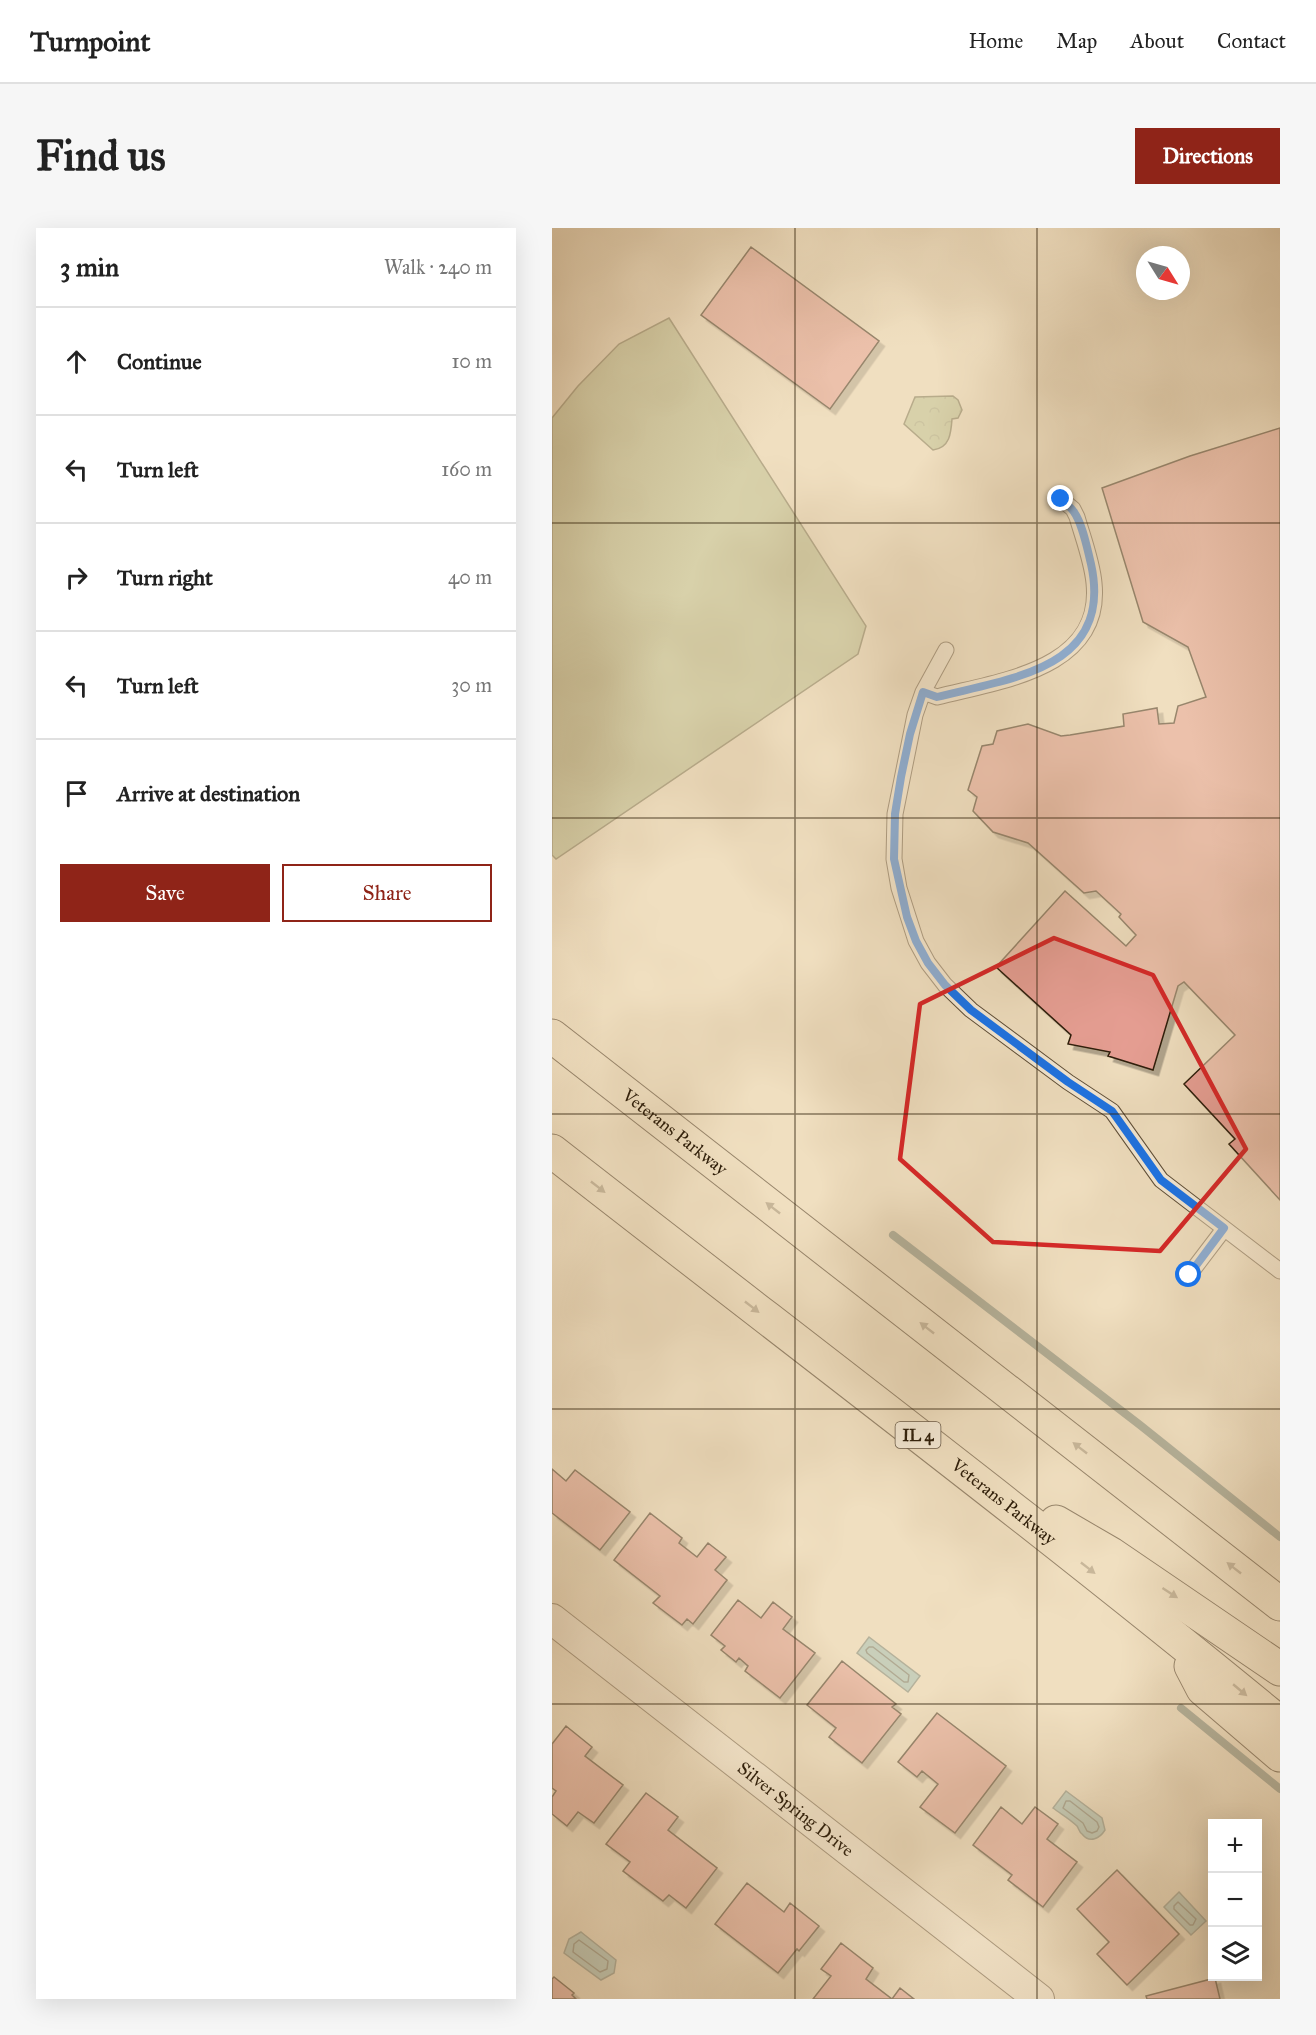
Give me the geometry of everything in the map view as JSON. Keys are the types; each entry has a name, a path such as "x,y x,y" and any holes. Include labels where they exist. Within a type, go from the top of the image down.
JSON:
{"highway":[{"name":"Veterans Parkway","path":"552,1036 1280,1604"},
{"name":"Veterans Parkway","path":"552,1151 1009,1506 1177,1638 1280,1723"},
{"path":"1009,1506 1056,1522 1111,1554 1280,1669"},
{"path":"1177,1638 1203,1689 1280,1755"}],"street":[{"name":"Silver Spring Drive","path":"552,1619 1039,1999"}],"lane":[{"path":"923,692 937,697 1032,672 1055,661 1078,641 1088,626 1093,605 1094,585 1077,517 1073,509 1061,499"},
{"path":"946,650 923,692 910,734 895,814 894,859 907,917 916,941 928,963 945,985 971,1010 1068,1082 1112,1111 1161,1180 1280,1271"},
{"path":"1189,1275 1224,1228"}],"highlighted area":[{"path":"1054,938 1153,975 1246,1149 1160,1251 993,1242 900,1159 920,1004"}],"green space":[{"path":"669,318 866,626 858,654 556,859 552,855 552,418 578,386 619,344"},
{"path":"953,396 958,400 962,410 958,418 952,419 949,439 939,449 933,450 904,424 915,397"}],"water":[{"path":"869,1637 920,1676 908,1692 857,1653"},
{"path":"1066,1791 1102,1818 1105,1830 1095,1839 1085,1837 1074,1823 1053,1808"},
{"path":"1179,1892 1206,1921 1191,1935 1164,1907"},
{"path":"581,1932 616,1960 614,1973 601,1980 564,1953 569,1939"}],"building":[{"path":"751,247 879,341 830,409 701,315"},
{"path":"1280,428 1280,1200 1229,1144 1235,1139 1184,1084 1235,1035 1184,982 1178,986 1153,1070 1108,1056 1110,1052 1068,1044 1071,1035 996,967 1065,891 1126,946 1136,935 1119,917 1121,914 1096,891 1084,893 1028,843 993,832 973,811 977,797 968,790 982,746 993,744 997,731 1028,724 1061,736 1070,735 1124,726 1123,714 1157,708 1159,724 1174,723 1178,706 1206,697 1188,647 1143,622 1102,488 1190,456"},
{"path":"552,1469 566,1481 575,1470 630,1512 600,1550 552,1513"},
{"path":"650,1513 682,1538 679,1543 697,1557 708,1543 726,1557 715,1570 727,1580 693,1624 687,1619 682,1625 653,1603 660,1596 614,1560"},
{"path":"738,1600 761,1618 773,1602 792,1617 783,1629 815,1653 780,1698 745,1671 748,1666 739,1658 736,1662 721,1650 725,1646 711,1635"},
{"path":"842,1661 896,1704 892,1707 901,1714 862,1763 829,1737 836,1728 807,1705"},
{"path":"937,1713 1006,1766 955,1833 920,1807 938,1784 922,1771 917,1777 898,1762"},
{"path":"566,1726 592,1747 585,1756 623,1785 594,1823 578,1812 567,1826 552,1814 552,1797 556,1791 552,1788 552,1744"},
{"path":"646,1793 678,1817 668,1830 717,1868 686,1908 669,1895 663,1901 623,1871 630,1862 606,1844"},
{"path":"1001,1807 1022,1824 1035,1807 1058,1824 1047,1839 1077,1862 1043,1907 1008,1880 1012,1875 973,1845"},
{"path":"1117,1870 1179,1934 1127,1985 1097,1954 1109,1942 1077,1909"},
{"path":"747,1883 784,1912 790,1903 819,1926 778,1973 715,1924"},
{"path":"841,1943 873,1968 866,1979 892,1999 813,1999 831,1976 821,1969"},
{"path":"554,1977 574,1993 572,1995 576,1999 552,1999 552,1979"},
{"path":"1208,1980 1216,1981 1220,1999 1147,1999 1146,1996"},
{"path":"900,1988 914,1999 892,1999"}],"waterway":[{"path":"893,1235 1140,1425 1280,1537"},
{"path":"1181,1708 1280,1789"}],"route":[{"path":"1061,499 1073,509 1077,517 1090,564 1094,585 1093,605 1088,626 1068,652 1032,672 937,697 923,692 910,734 901,777 895,814 894,859 899,888 916,941 928,963 945,985 971,1010 1012,1041 1112,1111 1161,1180 1224,1228 1189,1275"}]}
